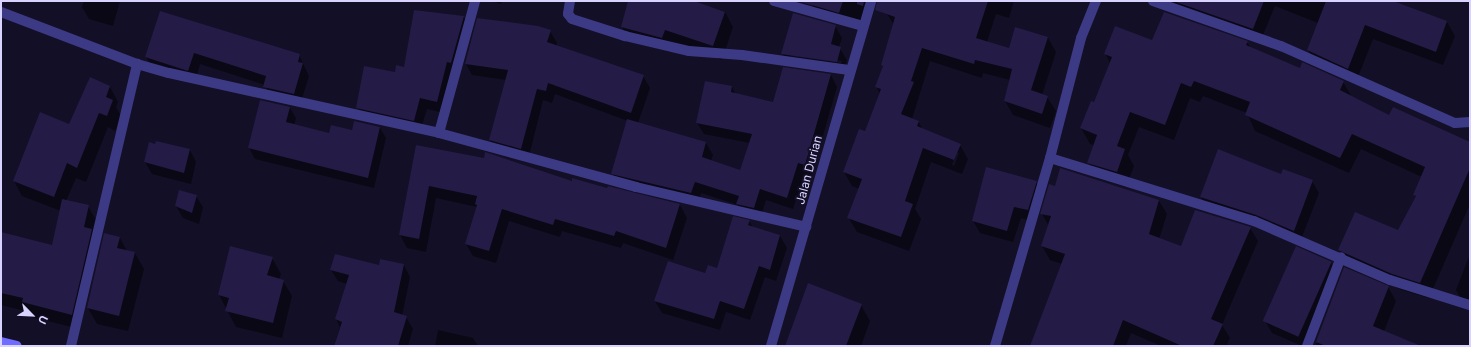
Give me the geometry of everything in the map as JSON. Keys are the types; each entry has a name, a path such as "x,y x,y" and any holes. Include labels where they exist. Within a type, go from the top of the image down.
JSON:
{"street":[{"path":"439,133 475,1"},
{"path":"570,1 568,14 572,19 625,36 689,51 742,55 849,70"},
{"path":"774,1 863,26"},
{"name":"Jalan Durian","path":"771,346 806,227 849,70 871,1"},
{"path":"995,346 1050,158 1080,38 1096,1"},
{"path":"1153,1 1281,46 1455,123 1470,122"},
{"path":"1,12 137,64 169,73 439,133 636,187 806,227"},
{"path":"71,346 137,64"},
{"path":"1050,158 1254,221 1340,257 1390,280 1470,305"},
{"path":"1307,346 1340,257"},
{"path":"1,342 17,346"}],"building":[{"path":"628,1 694,1 725,12 713,46 665,30 662,38 621,27"},
{"path":"798,1 843,1 839,13"},
{"path":"857,1 864,1 863,6 857,4"},
{"path":"877,1 988,1 976,38 1009,48 1015,27 1048,37 1031,90 1048,96 1042,114 1004,101 1012,69 975,60 974,64 922,48 911,81 914,82 901,114 919,121 917,126 961,144 954,160 923,148 905,201 913,204 901,237 847,218 862,179 843,172 859,129 865,131 881,89 875,87 883,66 881,65 895,17 875,10"},
{"path":"1173,1 1264,1 1253,29"},
{"path":"1326,1 1393,1 1447,21 1436,52 1365,25 1348,69 1307,50"},
{"path":"414,10 464,16 451,63 447,62 437,102 420,98 414,121 356,108 364,66 395,72 396,65 404,67"},
{"path":"160,11 300,54 298,62 303,63 294,94 263,87 266,76 194,53 188,71 145,57"},
{"path":"1164,12 1248,41 1246,45 1300,68 1302,62 1344,81 1340,90 1389,115 1393,107 1470,142 1470,168 1420,283 1392,274 1338,250 1355,212 1398,230 1416,196 1413,195 1425,167 1352,134 1340,158 1245,115 1250,102 1194,81 1191,87 1181,83 1165,125 1130,112 1117,146 1125,149 1117,172 1087,163 1097,135 1080,128 1091,101 1094,102 1112,57 1104,54 1115,26 1152,40"},
{"path":"793,13 836,25 831,44 841,47 837,62 781,54"},
{"path":"477,18 538,26 551,30 547,42 644,75 631,113 548,83 546,91 537,89 521,149 489,140 508,70 465,64"},
{"path":"783,67 831,74 805,165 798,163 787,198 760,189 754,208 736,204 739,196 695,182 691,193 611,174 627,119 706,142 702,157 740,170 752,134 696,123 705,81 732,86 731,92 773,102"},
{"path":"90,77 110,86 106,97 113,100 107,116 99,113 77,168 67,163 54,197 13,181 40,112 69,124"},
{"path":"260,100 290,107 286,122 329,133 331,125 352,130 354,121 380,127 368,178 248,148"},
{"path":"156,141 190,149 184,173 144,162 149,142 155,144"},
{"path":"416,145 484,158 485,152 572,181 572,178 607,188 608,186 680,204 666,248 616,231 614,236 555,219 553,225 502,209 489,251 465,244 477,205 475,204 477,196 429,186 419,239 399,235"},
{"path":"1218,149 1281,174 1283,169 1313,180 1294,231 1256,215 1200,197"},
{"path":"986,167 1037,181 1028,210 1014,207 1007,231 972,221"},
{"path":"1060,168 1159,200 1149,234 1181,246 1195,210 1251,227 1211,319 1223,324 1213,346 1182,346 1123,320 1113,346 1030,346 1065,254 1041,246 1051,216 1040,214 1049,184 1055,186"},
{"path":"179,190 197,195 192,213 175,206"},
{"path":"62,199 89,205 84,227 92,229 72,315 22,302 23,298 1,293 1,232 52,245"},
{"path":"733,216 750,220 748,225 780,235 770,270 759,266 744,309 720,301 714,319 654,301 668,261 705,273 708,265 717,268"},
{"path":"104,233 120,237 117,248 135,252 119,316 87,308"},
{"path":"230,246 273,257 267,275 284,280 273,323 225,311 229,298 218,295"},
{"path":"1296,246 1332,262 1298,337 1263,321"},
{"path":"335,254 379,265 380,259 404,264 394,312 407,316 398,346 334,346 342,322 335,319 349,275 330,270"},
{"path":"1344,267 1389,286 1373,326 1421,346 1326,346 1316,342"},
{"path":"808,283 862,304 846,346 785,346"}]}
